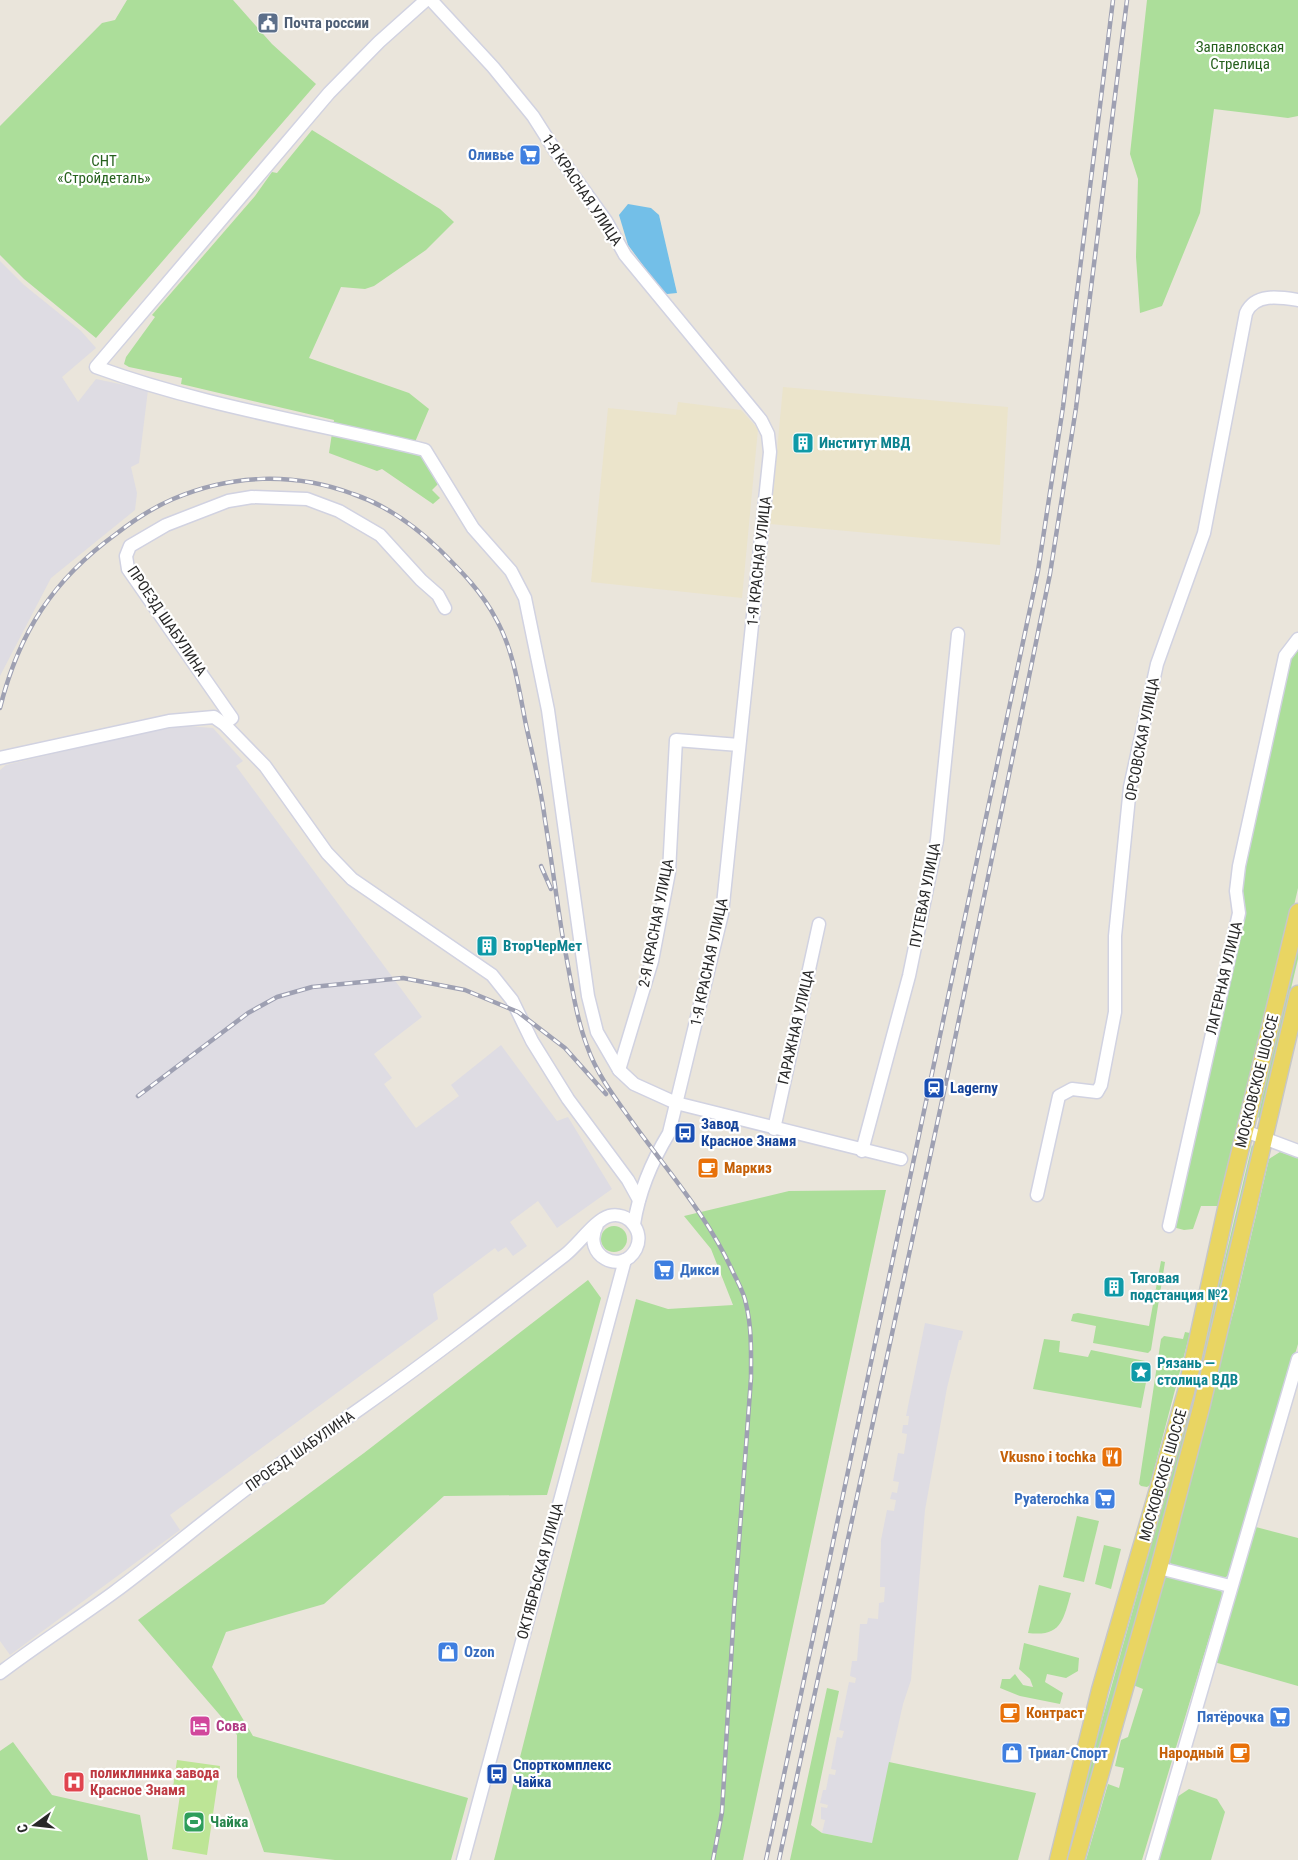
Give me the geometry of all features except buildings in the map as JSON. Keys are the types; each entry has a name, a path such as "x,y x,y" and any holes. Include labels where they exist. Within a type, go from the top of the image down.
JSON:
{"main road":[{"name":"МОСКОВСКОЕ ШОССЕ","path":"1058,1860 1100,1690 1158,1496 1186,1392 1245,1131 1298,912"},
{"name":"МОСКОВСКОЕ ШОССЕ","path":"1076,1860 1159,1568 1202,1404 1298,994"}],"street":[{"path":"426,0 379,42 314,112 96,367 142,383 257,413 333,428 425,450 473,528 512,571 525,598 548,710 588,996 597,1032 620,1070 634,1084 676,1103 862,1151 901,1159"},
{"name":"1-Я КРАСНАЯ УЛИЦА","path":"431,0 493,67 533,116 554,149 606,221 626,255 761,420 768,434 770,452 722,914 669,1133 656,1155 639,1200 634,1224"},
{"name":"ОРСОВСКАЯ УЛИЦА","path":"1037,1195 1059,1096 1072,1089 1096,1092 1101,1085 1115,1012 1116,936 1130,787 1157,664 1204,533 1246,313 1250,306 1260,299 1298,300"},
{"name":"ПРОЕЗД ШАБУЛИНА","path":"224,724 232,718 128,568 126,556 130,546 166,524 228,502 252,497 307,499 340,511 380,535 421,580 438,595 445,608"},
{"name":"ПУТЕВАЯ УЛИЦА","path":"862,1151 909,976 937,840 958,634"},
{"name":"ЛАГЕРНАЯ УЛИЦА","path":"1169,1226 1239,913 1236,891 1239,866 1285,656 1296,642"},
{"path":"0,758 169,721 214,717 224,724 266,766 327,853 352,879 492,975 502,986 532,1041 568,1099 628,1180 639,1200"},
{"name":"2-Я КРАСНАЯ УЛИЦА","path":"620,1070 652,961 669,872 676,740 740,745"},
{"name":"ГАРАЖНАЯ УЛИЦА","path":"774,1129 819,924"},
{"path":"1245,1131 1298,1151"},
{"name":"ПРОЕЗД ШАБУЛИНА","path":"0,1673 114,1592 259,1480 456,1340 574,1248 609,1216 616,1216 639,1200"},
{"path":"610,1261 625,1260 631,1255 638,1242 634,1224 629,1219 616,1216"},
{"path":"597,1225 592,1240 594,1247 598,1254 610,1261 616,1269 619,1282"},
{"path":"574,1248 579,1244 594,1247"},
{"name":"ОКТЯБРЬСКАЯ УЛИЦА","path":"463,1860 625,1260"},
{"path":"1152,1860 1178,1775 1230,1586 1298,1358"},
{"path":"1159,1568 1230,1586"}],"shaded area":[{"path":"0,261 24,285 81,331 96,348 62,377 78,402 96,379 148,390 139,463 131,467 137,493 135,510 51,578 0,676"},
{"path":"783,387 1008,407 1000,545 770,524"},
{"path":"678,402 741,410 758,429 742,598 591,582 608,408 676,415"},
{"path":"186,726 213,728 243,761 236,766 422,1017 374,1054 392,1078 384,1084 416,1128 459,1096 451,1085 501,1045 557,1121 568,1117 612,1189 557,1228 538,1201 510,1222 527,1246 513,1256 506,1247 498,1252 495,1248 433,1294 438,1319 170,1515 180,1530 10,1655 0,1641 0,770 6,765 148,732"},
{"path":"925,1323 963,1331 947,1388 925,1510 911,1680 903,1704 872,1843 822,1833 825,1820 821,1819 821,1807 827,1808 828,1805 820,1803 823,1790 826,1790 829,1774 835,1775 836,1770 831,1769 837,1737 842,1738 844,1731 839,1730 849,1682 855,1683 856,1678 850,1676 852,1661 857,1661 860,1624 867,1624 868,1618 878,1619 879,1603 884,1602 885,1587 880,1587 881,1540 887,1510 894,1511 896,1500 890,1499 892,1492 897,1493 899,1482 893,1481 898,1453 904,1454 907,1434 902,1433 903,1425 908,1425 909,1416 906,1416"}],"green space":[{"name":"СНТ «Стройдеталь»","path":"127,0 233,0 272,44 316,84 96,338 24,279 0,255 0,126 102,23 115,20"},
{"name":"Запавловская Стрелица","path":"1147,0 1298,0 1298,116 1288,118 1214,109 1200,213 1162,306 1140,313 1136,257 1138,179 1130,154"},
{"path":"312,130 440,209 454,222 426,250 374,286 365,289 341,287 309,358 409,393 429,409 415,442 442,480 432,490 440,498 433,504 382,469 377,471 329,453 334,420 181,384 182,378 129,367 124,364 126,357 155,317 152,315 255,196 272,172 277,173"},
{"path":"1298,639 1298,888 1226,1209 1217,1206 1201,1206 1193,1229 1184,1230 1169,1226 1239,913 1236,891 1285,656"},
{"path":"1298,944 1298,959 1260,1119 1258,1117"},
{"path":"1252,1145 1254,1148 1196,1405 1074,1836 1084,1785 1191,1402"},
{"path":"1280,1152 1298,1158 1298,1344 1231,1574 1224,1578 1174,1567 1167,1559 1235,1306 1269,1159"},
{"path":"886,1190 743,1860 494,1860 636,1299 668,1309 733,1305 711,1249 684,1216 789,1191"},
{"path":"614,1226 623,1230 627,1239 623,1248 614,1252 605,1248 601,1239 605,1230"},
{"path":"1161,1261 1165,1262 1151,1350 1148,1353 1093,1343 1096,1326 1071,1321 1073,1314 1078,1313 1149,1326"},
{"path":"588,1280 601,1298 547,1495 444,1496 324,1604 226,1632 212,1667 253,1736 468,1798 451,1860 335,1860 264,1852 237,1777 237,1735 138,1620 364,1453"},
{"path":"1185,1332 1190,1333 1150,1485 1147,1487 1141,1486 1139,1484 1161,1339 1164,1336 1183,1339"},
{"path":"1044,1339 1060,1341 1059,1352 1088,1357 1091,1350 1145,1361 1149,1367 1141,1408 1033,1389"},
{"path":"1077,1516 1099,1521 1084,1582 1063,1577"},
{"path":"1252,1526 1298,1538 1298,1686 1214,1662"},
{"path":"1104,1545 1121,1549 1111,1589 1095,1584"},
{"path":"1166,1575 1221,1587 1222,1595 1142,1860 1086,1860 1108,1784 1119,1788 1124,1768 1115,1766 1121,1740 1128,1737 1143,1689 1133,1685 1162,1579"},
{"path":"1039,1585 1071,1593 1066,1612 1059,1625 1048,1632 1039,1634 1028,1633"},
{"path":"1024,1643 1079,1658 1078,1671 1066,1678 1047,1674 1045,1682 1063,1693 1060,1704 1020,1696 1000,1688 1002,1679 1010,1679 1015,1674 1023,1685 1033,1687 1030,1679 1019,1669"},
{"path":"827,1688 839,1691 811,1825 822,1833 872,1843 889,1762 1036,1793 1018,1860 790,1860"},
{"path":"13,1742 52,1795 140,1815 148,1860 0,1860 0,1751"},
{"name":"Чайка","path":"177,1760 220,1766 207,1855 172,1849 180,1795 172,1794"},
{"path":"1189,1789 1217,1799 1225,1812 1211,1860 1158,1860 1177,1797"}],"water":[{"path":"628,204 651,208 659,215 677,293 667,294 662,291 628,245 619,215"}],"railway":[{"path":"766,1860 1038,571 1063,407 1113,0"},
{"path":"779,1860 948,1073 1050,574 1076,408 1127,0"},
{"path":"0,708 17,655 28,632 41,610 74,570 116,534 150,510 173,499 217,485 240,481 285,479 331,487 377,504 400,517 430,541 471,582 490,609 502,631 512,657 537,772 571,983 579,1022 587,1046 595,1065 610,1091 710,1229 740,1287 748,1313 751,1341 751,1378 722,1812 713,1860"},
{"path":"541,866 551,889"},
{"path":"138,1096 248,1013 277,997 312,987 403,978 465,990 518,1012 565,1048 606,1094"}],"place":[{"name":"Почта россии","path":"268,23"},
{"name":"Оливье","path":"530,155"},
{"name":"Институт МВД","path":"803,443"},
{"name":"ВторЧерМет","path":"487,946"},
{"name":"Lagerny","path":"934,1088"},
{"name":"Завод Красное Знамя","path":"685,1133"},
{"name":"Маркиз","path":"708,1168"},
{"name":"Дикси","path":"664,1270"},
{"name":"Тяговая подстанция №2","path":"1114,1287"},
{"name":"Рязань — столица ВДВ","path":"1141,1372"},
{"name":"Vkusno i tochka","path":"1112,1457"},
{"name":"Pyaterochka","path":"1105,1499"},
{"name":"Ozon","path":"448,1652"},
{"name":"Контраст","path":"1010,1713"},
{"name":"Пятёрочка","path":"1280,1717"},
{"name":"Сова","path":"200,1726"},
{"name":"Триал-Спорт","path":"1012,1753"},
{"name":"Народный","path":"1240,1753"},
{"name":"Спорткомплекс Чайка","path":"497,1774"},
{"name":"поликлиника завода Красное Знамя","path":"74,1782"},
{"name":"Чайка","path":"194,1822"}]}
